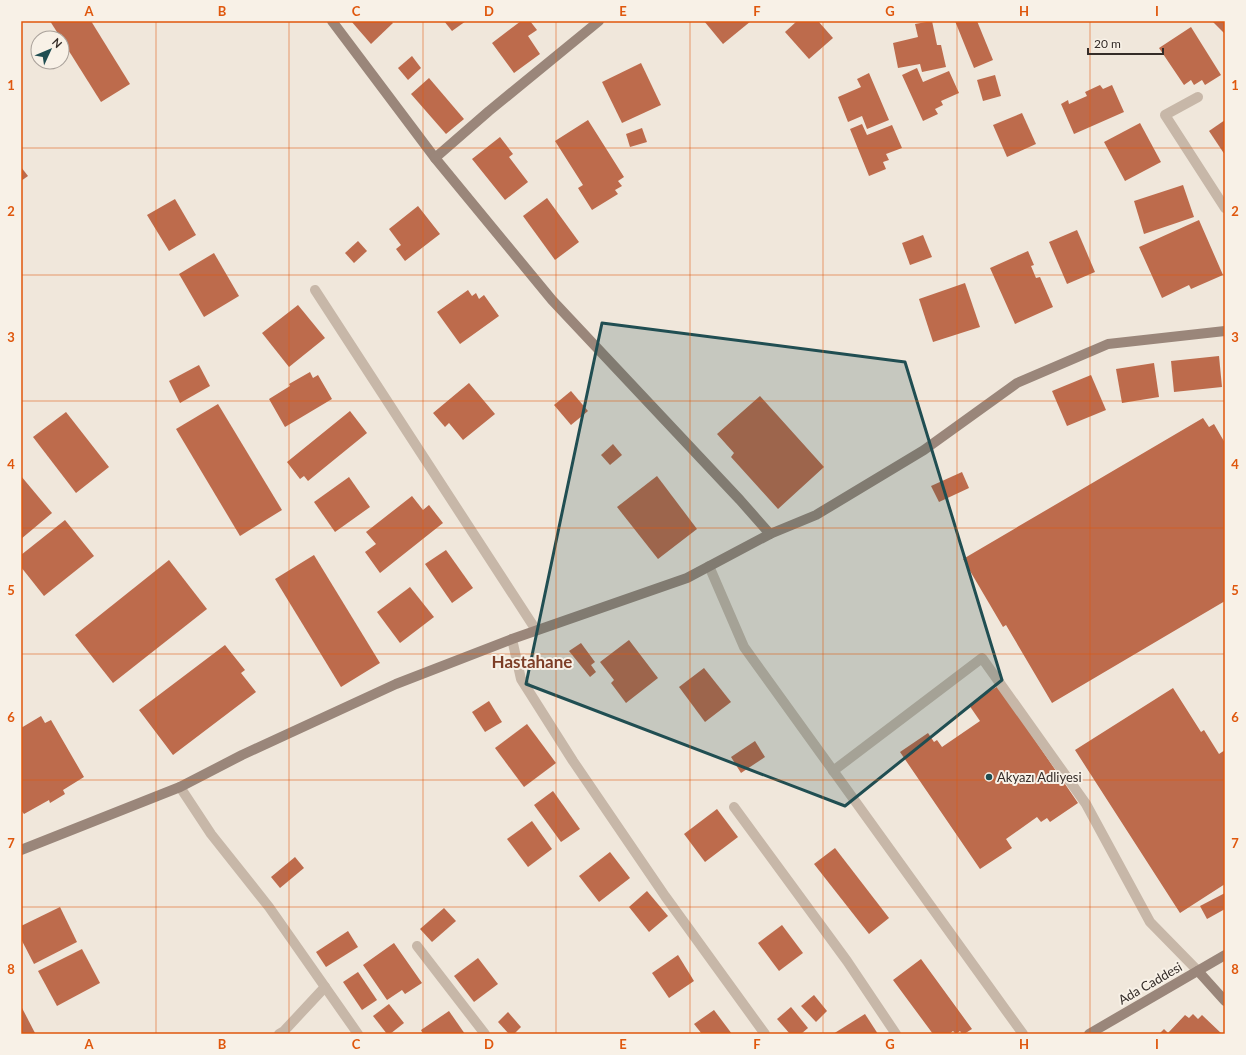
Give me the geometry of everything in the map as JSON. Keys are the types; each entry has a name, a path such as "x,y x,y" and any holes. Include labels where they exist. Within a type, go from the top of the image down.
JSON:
{"street":[{"path":"332,21 435,158 552,300 740,500 770,534"},
{"path":"435,158 489,111 599,21"},
{"path":"1198,97 1165,115 1225,208"},
{"path":"315,290 536,630"},
{"path":"21,850 180,787 242,755 396,684 536,630 687,578 770,534 816,515 924,450 1017,383 1108,344 1225,331"},
{"path":"709,566 744,647 1024,1034"},
{"path":"512,639 521,679 573,761 665,896 764,1034"},
{"path":"833,771 982,658 1086,804 1150,922 1225,1001"},
{"path":"180,787 211,834 270,907 358,1034"},
{"path":"734,807 847,961 896,1034"},
{"path":"416,946 485,1034"},
{"name":"Ada Caddesi","path":"1089,1034 1225,955"},
{"path":"279,1034 284,1031 325,987"}],"highlighted area":[{"path":"602,323 905,362 1002,680 845,806 526,684"}],"building":[{"path":"50,21 91,21 130,84 101,102 70,53 70,30 56,30"},
{"path":"351,21 391,21 393,23 371,44"},
{"path":"444,21 466,21 452,31"},
{"path":"521,21 530,21 537,30 528,36 540,54 514,73 492,43"},
{"path":"704,21 751,21 723,44"},
{"path":"797,21 818,21 833,38 809,59 785,32"},
{"path":"932,21 937,45 941,45 946,67 922,72 920,64 898,68 893,43 918,37 915,24"},
{"path":"955,21 977,21 993,60 974,68"},
{"path":"1212,21 1225,21 1225,34"},
{"path":"1191,27 1221,75 1205,85 1202,80 1194,85 1191,80 1184,85 1159,48"},
{"path":"412,56 421,68 408,80 398,68"},
{"path":"641,63 661,105 622,123 602,82"},
{"path":"917,68 923,82 949,71 959,93 941,101 943,105 935,109 938,114 923,121 902,75"},
{"path":"869,73 889,120 867,129 862,116 848,122 838,97 861,87 857,79"},
{"path":"995,75 1001,96 983,101 977,80"},
{"path":"429,78 464,119 446,134 411,94"},
{"path":"1100,85 1103,89 1112,85 1124,112 1074,134 1061,104 1068,100 1069,104 1087,96 1085,92"},
{"path":"1022,113 1036,144 1007,157 993,125"},
{"path":"588,120 624,177 618,181 622,186 615,190 618,194 592,210 578,188 583,185 555,141"},
{"path":"1225,120 1225,155 1209,131"},
{"path":"1140,123 1161,162 1125,181 1104,142"},
{"path":"862,124 867,135 892,125 902,148 886,154 889,160 883,162 886,169 869,176 850,129"},
{"path":"642,128 647,142 630,147 626,134"},
{"path":"500,137 513,154 509,157 528,182 505,200 472,159"},
{"path":"21,167 28,176 21,181"},
{"path":"1183,185 1194,217 1144,234 1134,201"},
{"path":"547,198 579,242 555,260 523,216"},
{"path":"175,199 196,235 169,251 147,215"},
{"path":"418,206 440,234 405,261 396,249 401,245 389,229"},
{"path":"1199,220 1223,275 1191,289 1189,285 1162,298 1139,247"},
{"path":"1077,230 1095,272 1067,284 1049,242"},
{"path":"923,235 932,257 910,265 902,243"},
{"path":"358,241 367,251 354,263 345,253"},
{"path":"1028,251 1034,265 1031,266 1036,278 1040,277 1053,307 1015,324 990,268"},
{"path":"214,253 239,296 204,317 179,274"},
{"path":"965,283 980,327 933,342 919,299"},
{"path":"468,290 472,296 476,293 479,299 484,295 499,316 460,344 437,312"},
{"path":"298,305 325,338 289,367 262,333"},
{"path":"1219,356 1222,387 1174,392 1171,361"},
{"path":"1154,363 1159,397 1122,403 1116,369"},
{"path":"199,365 210,386 180,403 169,381"},
{"path":"310,372 313,378 318,375 332,399 285,427 269,399 290,386 289,384"},
{"path":"1091,375 1106,410 1067,426 1052,391"},
{"path":"469,383 495,414 463,440 449,423 445,427 433,413"},
{"path":"571,391 588,411 571,425 554,405"},
{"path":"760,396 824,467 778,509 731,457 734,453 717,434"},
{"path":"218,404 282,510 240,536 176,429"},
{"path":"350,411 367,433 308,481 304,476 300,479 287,462"},
{"path":"66,412 109,467 76,493 33,437"},
{"path":"1203,418 1209,427 1214,424 1225,443 1225,601 1052,703 1006,625 1003,627 963,559"},
{"path":"613,444 622,455 610,465 601,455"},
{"path":"962,472 969,488 939,502 931,486"},
{"path":"21,476 52,513 21,539"},
{"path":"657,476 697,529 658,559 617,507"},
{"path":"349,477 370,507 335,532 314,502"},
{"path":"412,496 423,510 429,505 443,523 380,573 365,552 376,544 366,532"},
{"path":"65,520 94,556 44,596 21,567 21,555"},
{"path":"446,550 473,588 452,603 425,564"},
{"path":"314,555 380,663 341,687 275,579"},
{"path":"169,560 207,609 113,683 75,635"},
{"path":"410,587 434,617 400,643 377,612"},
{"path":"629,640 658,678 626,703 611,683 614,680 600,662"},
{"path":"581,643 595,662 591,665 596,672 590,677 569,651"},
{"path":"225,645 245,670 241,673 256,692 173,755 139,710"},
{"path":"704,668 731,702 705,722 679,687"},
{"name":"Akyazı Adliyesi","path":"998,686 1078,803 1050,822 1047,818 1041,822 1037,817 1006,839 1012,848 980,869 900,752 928,733 934,742 937,740 942,747 980,721 969,705"},
{"path":"1173,688 1201,732 1204,730 1219,754 1225,750 1225,884 1180,913 1075,750"},
{"path":"489,701 502,722 485,732 472,712"},
{"path":"41,716 45,723 51,720 84,777 63,790 65,794 50,803 49,800 24,814 21,810 21,728"},
{"path":"527,724 556,763 524,787 495,748"},
{"path":"755,741 765,757 741,773 731,757"},
{"path":"553,791 580,829 561,842 534,805"},
{"path":"717,809 738,837 705,862 684,834"},
{"path":"532,821 552,849 528,867 507,839"},
{"path":"835,848 889,918 869,934 814,864"},
{"path":"610,852 630,878 599,902 579,876"},
{"path":"295,857 304,868 280,888 271,877"},
{"path":"647,891 668,916 649,932 629,907"},
{"path":"1225,893 1225,909 1207,919 1200,906"},
{"path":"60,907 77,942 34,964 21,939 21,926"},
{"path":"444,908 456,921 432,942 420,929"},
{"path":"782,925 803,953 779,971 758,943"},
{"path":"348,931 358,947 326,967 316,952"},
{"path":"394,943 422,983 405,994 402,990 387,1000 363,965"},
{"path":"82,949 100,983 57,1006 38,971"},
{"path":"678,955 694,981 669,998 652,973"},
{"path":"478,958 498,984 474,1002 454,976"},
{"path":"921,959 972,1029 964,1034 960,1031 956,1034 953,1031 949,1034 933,1034 893,980"},
{"path":"358,972 377,1000 362,1010 343,982"},
{"path":"814,995 827,1011 816,1022 801,1006"},
{"path":"389,1004 404,1023 390,1034 387,1034 373,1016"},
{"path":"21,1006 35,1033 33,1034 21,1034"},
{"path":"791,1007 808,1028 801,1034 790,1034 777,1019"},
{"path":"714,1010 732,1034 702,1034 694,1024"},
{"path":"449,1011 465,1034 423,1034 421,1030"},
{"path":"508,1012 521,1027 514,1034 509,1034 498,1022"},
{"path":"865,1014 878,1034 833,1034"},
{"path":"1193,1014 1198,1019 1202,1015 1222,1034 1159,1034 1164,1029 1168,1033 1185,1015 1189,1018"}],"place":[{"name":"Akyazı Adliyesi","path":"989,777"}],"district":[{"name":"Hastahane","path":"532,661"}]}
